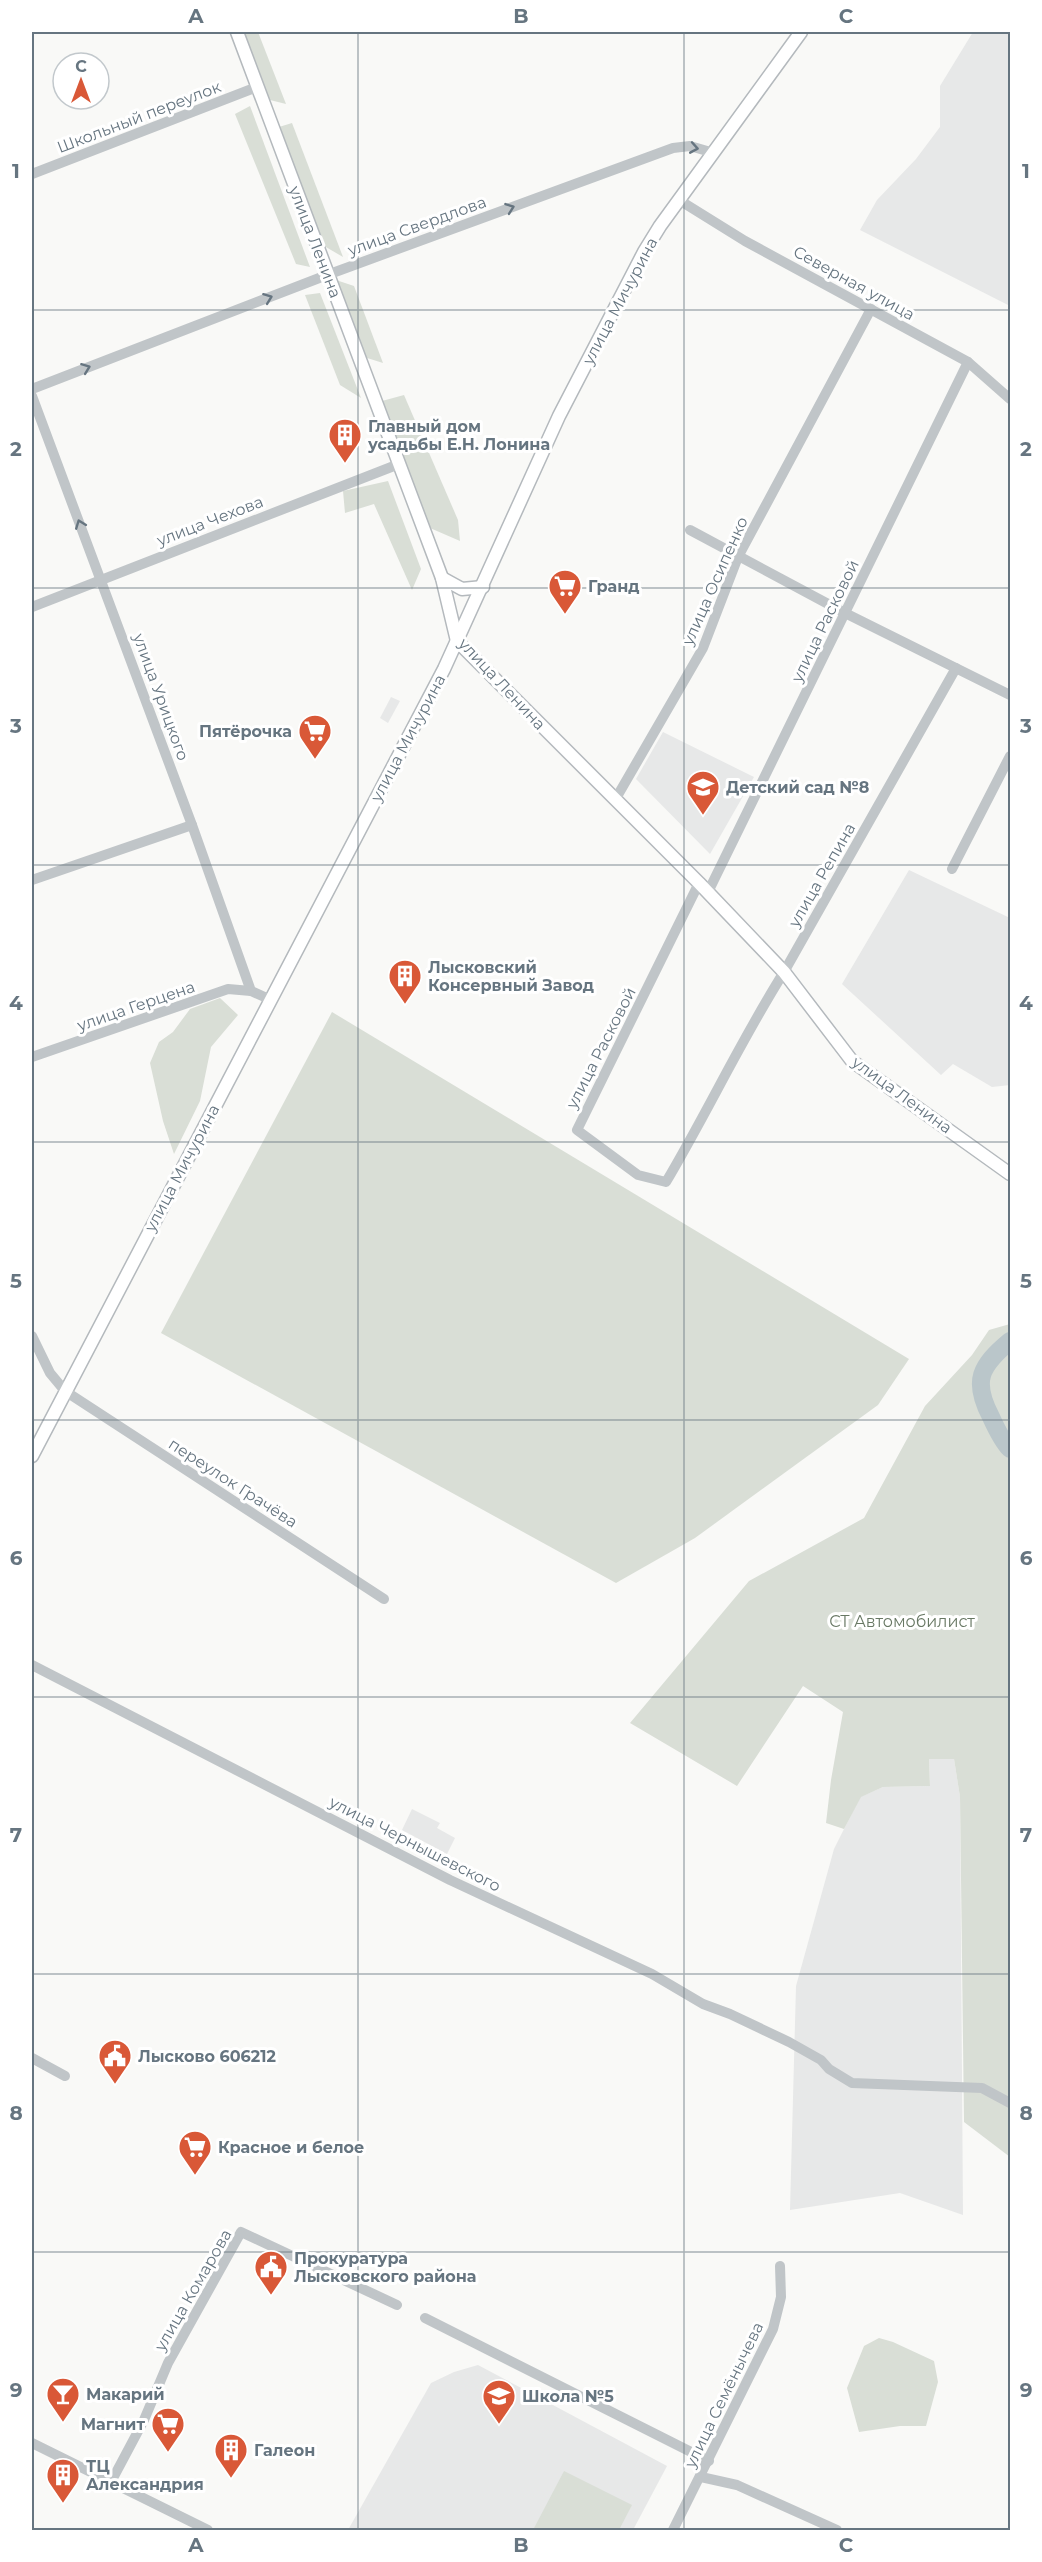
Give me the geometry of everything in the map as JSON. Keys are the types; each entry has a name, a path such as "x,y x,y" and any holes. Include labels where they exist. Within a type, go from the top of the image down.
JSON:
{"main road":[{"name":"улица Ленина","path":"237,32 442,578 457,641 704,888 784,972 852,1060 1011,1174"},
{"name":"улица Мичурина","path":"32,1456 269,999 444,669 559,416 644,252 801,32"},
{"path":"442,578 462,589 483,587"}],"street":[{"name":"Школьный переулок","path":"32,174 257,87"},
{"name":"улица Свердлова","path":"32,389 327,275 673,148 690,146 714,153"},
{"name":"Северная улица","path":"679,200 745,241 968,362 1011,399"},
{"name":"улица Осипенко","path":"615,800 703,648 738,557 871,309"},
{"name":"улица Расковой","path":"577,1130 845,614 968,362"},
{"name":"улица Урицкого","path":"32,396 192,825 250,991"},
{"name":"улица Чехова","path":"32,607 399,464"},
{"path":"690,530 845,614 1011,695"},
{"name":"улица Репина","path":"577,1130 638,1175 666,1182 696,1132 756,1016 784,972 957,668"},
{"path":"952,869 1011,756"},
{"path":"32,880 192,825"},
{"name":"улица Герцена","path":"32,1058 228,989 250,991"},
{"path":"250,991 269,999"},
{"path":"32,1336 40,1356 65,1391"},
{"name":"переулок Грачёва","path":"65,1391 384,1599"},
{"name":"улица Чернышевского","path":"32,1665 450,1880 652,1974 703,2004 789,2042 821,2060 829,2069 852,2084 982,2088 1011,2103"},
{"path":"32,2058 65,2076"},
{"name":"улица Комарова","path":"111,2482 144,2420 168,2363 241,2232 397,2305"},
{"name":"улица Семёнычева","path":"673,2530 773,2329 781,2297 780,2266"},
{"path":"425,2318 709,2461"},
{"path":"32,2443 207,2530"},
{"path":"701,2477 737,2485 837,2530"}],"shaded area":[{"path":"973,32 1010,32 1010,306 860,230 877,200 916,159 940,127 940,86"},
{"path":"391,697 400,701 388,723 380,718"},
{"name":"Детский сад №8","path":"663,732 754,777 710,854 636,779"},
{"path":"909,870 1010,918 1010,1085 992,1087 953,1064 941,1075 842,984"},
{"path":"929,1759 954,1759 960,1797 963,2215 900,2193 790,2210 796,1986 834,1849 860,1797 883,1787 930,1786"},
{"path":"412,1809 440,1823 437,1828 455,1838 447,1854 402,1830"},
{"name":"Школа №5","path":"478,2365 667,2466 633,2530 348,2530 431,2383 454,2372"}],"green space":[{"path":"242,32 258,32 286,104 266,99"},
{"path":"250,106 310,267 296,264 235,114"},
{"path":"292,123 343,257 319,243 279,127"},
{"path":"336,280 354,286 383,363 364,357"},
{"path":"320,293 361,398 340,385 305,295"},
{"path":"404,395 458,520 460,541 430,528 382,401"},
{"path":"388,481 421,569 412,590 374,504 345,513 343,491"},
{"path":"220,998 238,1015 211,1047 200,1101 174,1154 163,1121 150,1063 159,1042 173,1032 190,1009"},
{"path":"332,1012 909,1359 878,1405 695,1538 616,1583 161,1333"},
{"name":"СТ Автомобилист","path":"1010,1324 1010,2157 964,2122 960,1797 954,1759 929,1759 930,1786 883,1787 861,1797 844,1829 826,1823 843,1712 803,1686 737,1786 630,1723 749,1581 864,1518 925,1406 972,1355 989,1330"},
{"path":"879,2338 934,2361 938,2382 926,2426 900,2426 859,2432 847,2388 864,2346"},
{"path":"564,2471 632,2505 619,2530 533,2530"}],"waterway":[{"path":"1010,1341 992,1358 982,1375 981,1384 985,1404 999,1434 1010,1449"}],"place":[{"name":"Главный дом усадьбы Е.Н. Лонина","path":"345,464"},
{"name":"Гранд","path":"565,615"},
{"name":"Пятёрочка","path":"315,760"},
{"name":"Детский сад №8","path":"703,816"},
{"name":"Лысковский Консервный Завод","path":"405,1005"},
{"name":"Лысково 606212","path":"115,2085"},
{"name":"Красное и белое","path":"195,2176"},
{"name":"Прокуратура Лысковского района","path":"271,2296"},
{"name":"Макарий","path":"63,2423"},
{"name":"Школа №5","path":"499,2425"},
{"name":"Магнит","path":"168,2453"},
{"name":"Галеон","path":"231,2479"},
{"name":"ТЦ Александрия","path":"63,2504"}]}
